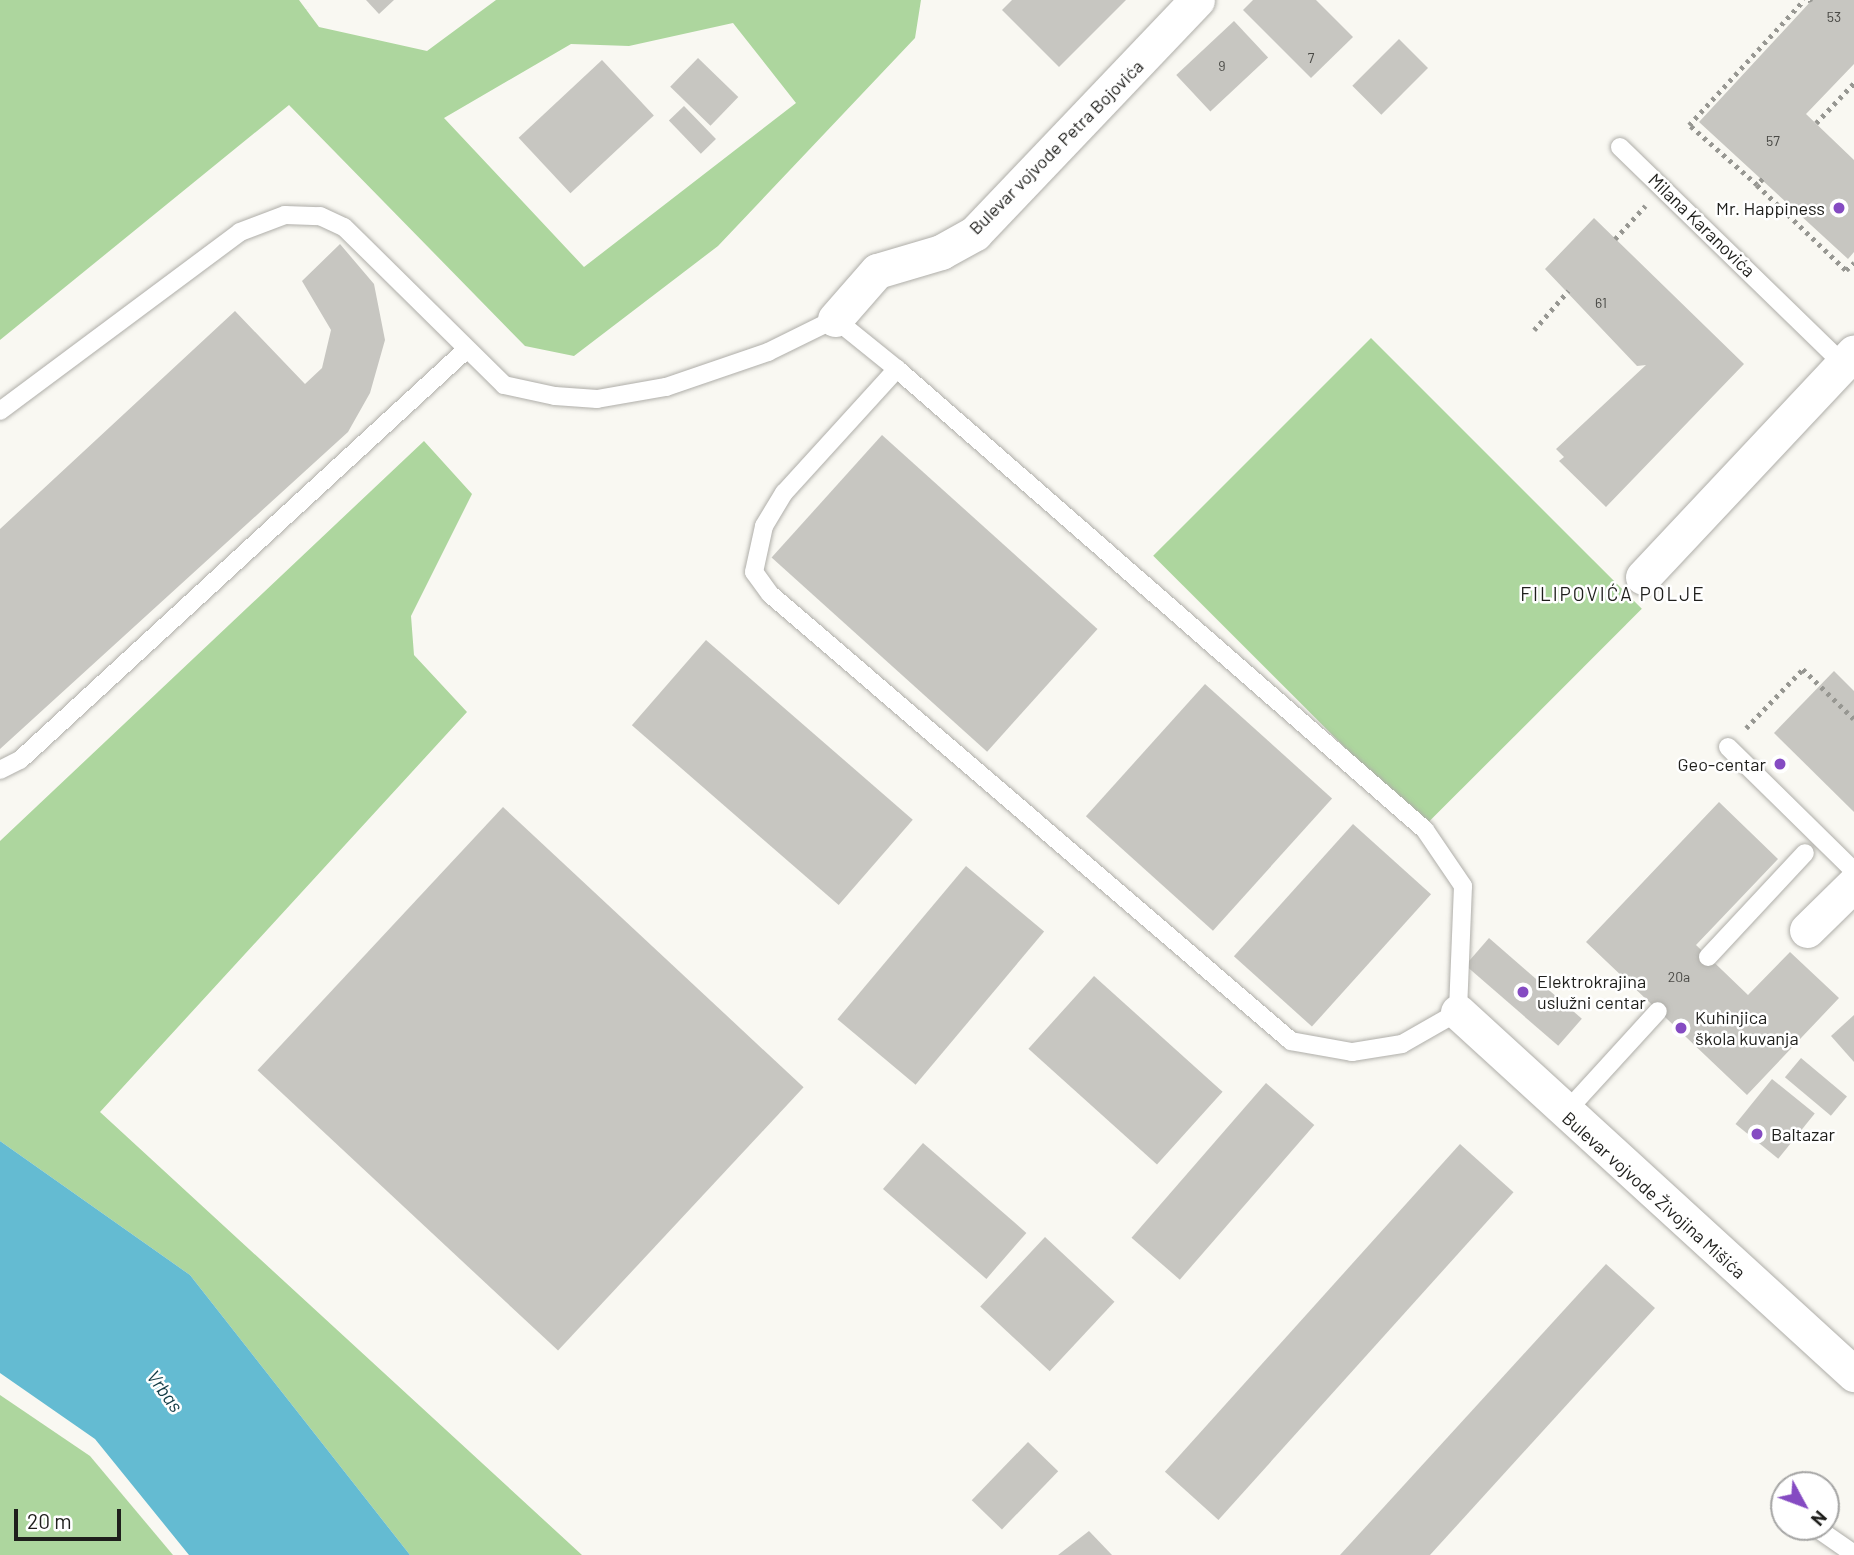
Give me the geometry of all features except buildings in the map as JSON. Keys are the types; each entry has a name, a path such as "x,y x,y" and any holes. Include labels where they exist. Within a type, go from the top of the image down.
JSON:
{"street":[{"name":"Bulevar vojvode Petra Bojovića","path":"835,319 877,271 975,233 1197,0"},
{"name":"Milana Karanovića","path":"1643,577 1848,358"},
{"path":"1807,930 1854,884"},
{"name":"Bulevar vojvode Živojina Mišića","path":"1458,1012 1564,1114 1854,1374"}],"lane":[{"name":"Milana Karanovića","path":"1619,147 1848,358"},
{"path":"0,411 240,232 285,215 320,216 344,227 504,385 597,399 666,387 755,356 835,319 897,369 1425,830 1463,886 1458,1012 1402,1044 1352,1052 1291,1041 771,594 754,572 764,526 784,493 897,369"},
{"path":"0,770 20,760 467,349"},
{"path":"1728,747 1854,871"},
{"path":"1708,957 1805,853"},
{"path":"1564,1114 1658,1011"},
{"path":"1836,1541 1854,1553"}],"path":[{"path":"1804,0 1689,125 1846,270 1854,263"},
{"path":"1816,123 1854,83"},
{"path":"1757,185 1763,178"},
{"path":"1615,239 1663,185"},
{"path":"1534,330 1568,291"},
{"path":"1728,747 1803,669 1854,719"}],"green space":[{"path":"0,0 299,0 319,27 427,51 496,0 921,0 915,38 718,246 574,356 525,346 289,105 0,340","holes":["733,23 796,103 584,267 444,118 571,44 629,46"]},
{"path":"1371,338 1642,609 1424,827 1153,556"},
{"path":"424,441 472,494 411,616 414,655 467,712 100,1112 582,1555 410,1555 190,1275 0,1141 0,841"},
{"path":"0,1395 90,1456 173,1555 0,1555"}],"water":[{"name":"Vrbas","path":"0,1141 190,1275 410,1555 189,1555 95,1439 0,1373"}],"place":[{"name":"Mr. Happiness","path":"1839,208"},
{"name":"Geo-centar","path":"1780,764"},
{"name":"Elektrokrajina uslužni centar","path":"1523,992"},
{"name":"Kuhinjica škola kuvanja","path":"1681,1028"},
{"name":"Baltazar","path":"1757,1134"}],"district":[{"name":"FILIPOVIĆA POLJE","path":"1613,594"}]}
